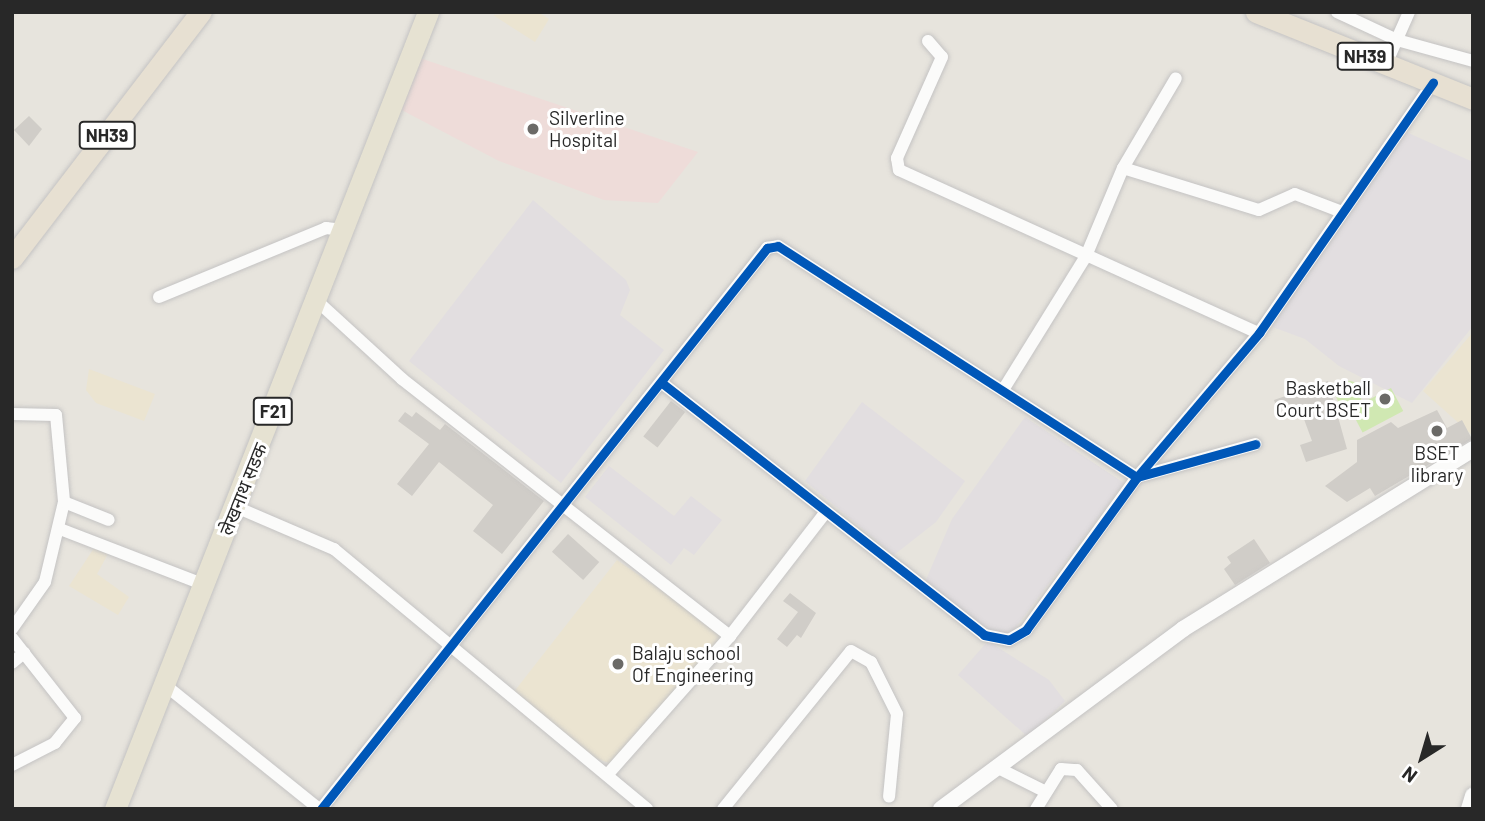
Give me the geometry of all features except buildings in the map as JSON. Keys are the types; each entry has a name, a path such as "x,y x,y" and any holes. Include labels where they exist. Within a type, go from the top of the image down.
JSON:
{"highway":[{"name":"NH39","path":"12,258 201,12"},
{"name":"NH39","path":"1256,12 1297,20 1386,64 1473,99"}],"main road":[{"name":"लेखनाथ सडक","path":"115,809 317,301 428,12"}],"street":[{"path":"1337,12 1397,40 1473,61"},
{"path":"1386,64 1409,12"},
{"path":"928,41 942,57 897,158 899,170 1259,333"},
{"path":"1003,390 1086,256 1123,167 1176,78"},
{"path":"662,383 984,635 1009,640 1026,630 1137,478 1259,333 1433,83"},
{"path":"1123,167 1259,210 1294,194 1342,212"},
{"path":"159,297 326,228 343,230"},
{"path":"165,685 320,809 450,651 767,248 778,246 1137,478 1256,444"},
{"path":"317,301 402,379 730,636"},
{"path":"12,414 56,415 64,502 60,528 45,582 12,629"},
{"path":"941,809 1183,629 1473,449"},
{"path":"64,502 109,520"},
{"path":"236,507 334,549 450,651 608,774 648,809"},
{"path":"608,774 730,636 826,512"},
{"path":"60,528 205,585"},
{"path":"12,638 75,718 55,743 12,765"},
{"path":"723,809 850,651 871,662 897,714 889,797"},
{"path":"12,663 24,653"},
{"path":"998,768 1042,790"},
{"path":"1036,809 1042,790 1061,769 1077,770 1111,809"},
{"path":"1469,809 1473,796"}],"shaded area":[{"path":"538,12 549,19 535,42 493,15"},
{"name":"Silverline Hospital","path":"411,55 698,152 658,203 604,200 499,161 392,105"},
{"path":"1404,131 1473,162 1472,327 1412,403 1339,366 1305,339 1262,323"},
{"path":"533,200 626,280 630,290 620,315 664,350 561,483 409,361"},
{"path":"1473,332 1473,436 1423,391"},
{"path":"89,369 155,394 144,421 96,403 86,390"},
{"path":"862,402 965,481 936,522 894,555 805,481"},
{"path":"1025,417 1124,483 1011,634 982,630 925,582 952,519"},
{"path":"609,466 674,516 691,496 722,520 694,555 684,548 671,565 585,497"},
{"path":"96,545 109,552 97,574 129,597 118,615 69,586"},
{"name":"Balaju school Of Engineering","path":"617,560 725,634 614,765 590,756 513,693"},
{"path":"988,641 1049,680 1065,701 1028,737 958,675"}],"green space":[{"path":"1349,381 1358,385 1362,394 1358,403 1349,407 1340,403 1336,394 1340,385"},
{"name":"Basketball Court BSET","path":"1391,388 1403,411 1363,433 1350,410"}],"cycle path":[{"path":"662,383 984,635 1009,640 1026,630 1137,477 1259,333 1433,83"},
{"path":"321,809 767,248 778,246 1137,477 1256,444"}],"place":[{"name":"Silverline Hospital","path":"533,129"},
{"name":"Basketball Court BSET","path":"1385,399"},
{"name":"BSET library","path":"1437,431"},
{"name":"Balaju school Of Engineering","path":"618,664"}]}
